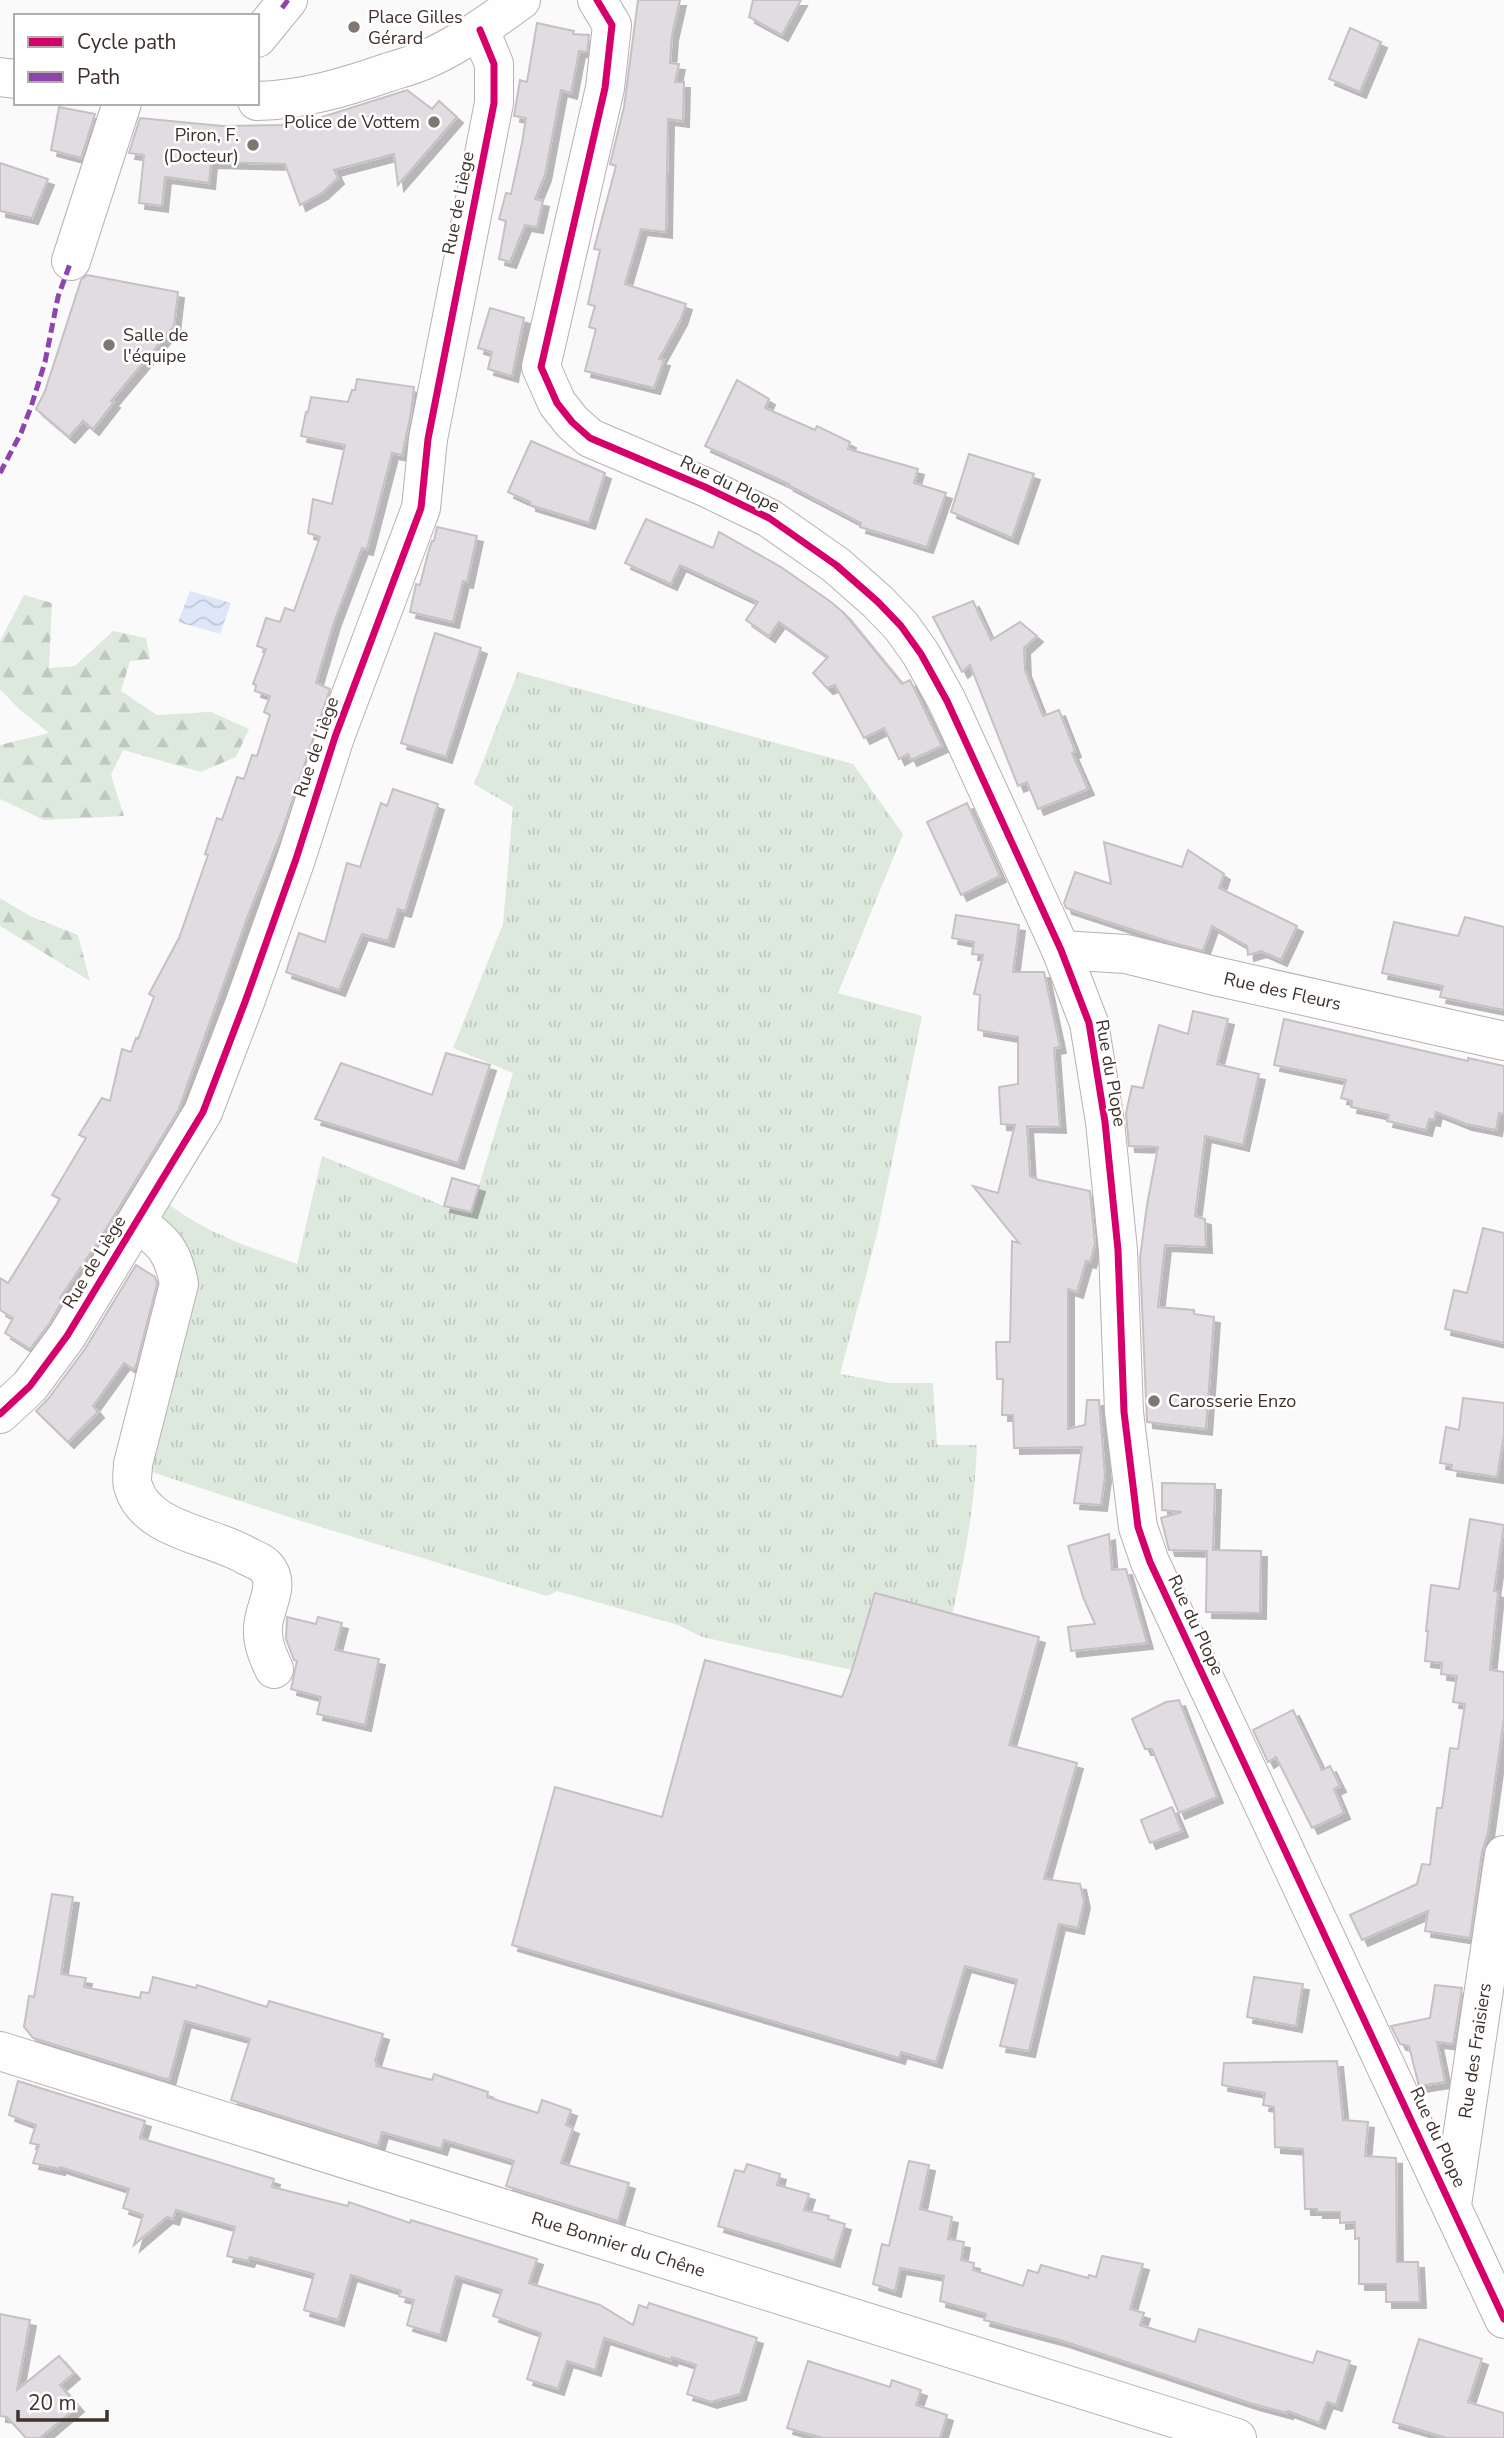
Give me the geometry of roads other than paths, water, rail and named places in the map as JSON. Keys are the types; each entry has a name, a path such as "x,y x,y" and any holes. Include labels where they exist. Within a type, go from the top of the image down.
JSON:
{"street":[{"path":"259,100 283,100 353,85 429,58 480,30 520,0"},
{"name":"Rue du Plope","path":"597,0 612,25 605,88 541,367 548,387 572,422 590,438 705,487 769,518 836,565 901,626 921,654 947,701 1060,950 1088,1023 1105,1122 1118,1250 1124,1412 1138,1527 1167,1601 1504,2319"},
{"path":"259,36 285,4"},
{"name":"Rue de Liège","path":"7,1394 67,1336 203,1112 296,859 335,737 421,508 428,439 494,103 494,64 480,30"},
{"path":"71,261 120,105"},
{"name":"Rue des Fleurs","path":"1060,950 1126,954 1504,1041"},
{"path":"137,1222 159,1239 175,1261 179,1284 133,1464 133,1486 146,1510 164,1521 183,1531 235,1548 265,1566 272,1578 262,1626 264,1647 274,1669"},
{"name":"Rue des Fraisiers","path":"1452,2205 1504,1855"},
{"name":"Rue Bonnier du Chêne","path":"0,2051 1237,2438"}],"water":[{"path":"190,591 231,603 220,634 178,622"}],"place":[{"name":"Place Gilles Gérard","path":"354,27"},
{"name":"Police de Vottem","path":"434,122"},
{"name":"Piron, F. (Docteur)","path":"253,145"},
{"name":"Salle de l'équipe","path":"109,345"},
{"name":"Carosserie Enzo","path":"1154,1401"}]}
